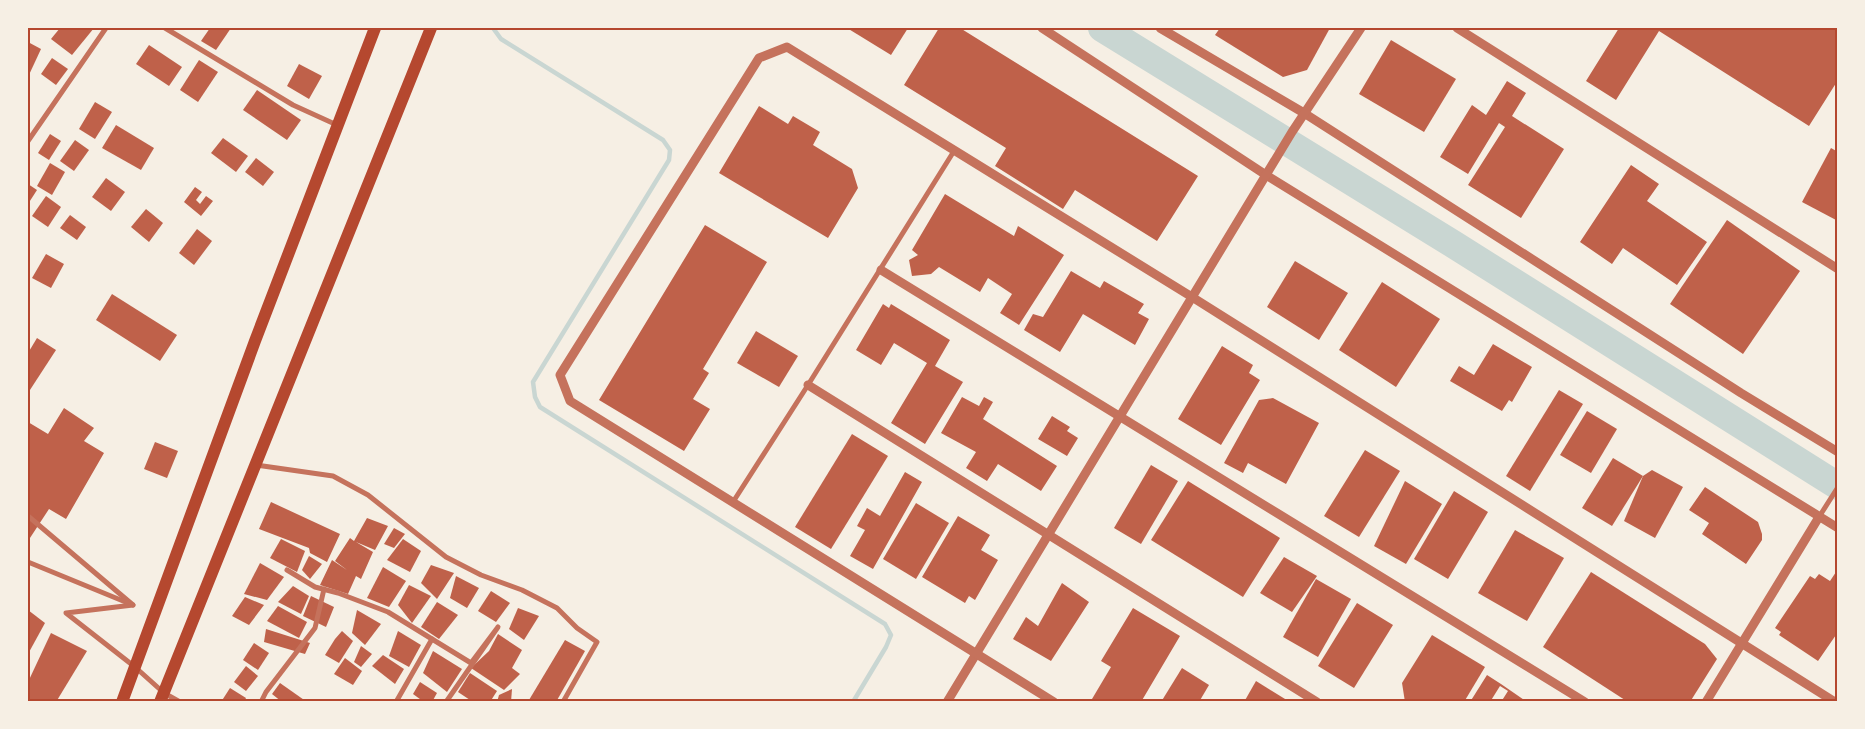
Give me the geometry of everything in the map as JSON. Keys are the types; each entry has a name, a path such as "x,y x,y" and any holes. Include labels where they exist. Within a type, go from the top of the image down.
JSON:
{"highway":[{"path":"122,702 255,341 375,28"},
{"path":"162,697 431,28"}],"street":[{"path":"28,141 106,28"},
{"path":"164,28 293,105 337,126"},
{"path":"1042,28 1266,176 1822,513 1838,528"},
{"path":"1160,28 1304,113 1750,398 1838,452"},
{"path":"947,702 1292,132 1361,28"},
{"path":"1457,28 1838,269"},
{"path":"1054,702 977,652 570,401 560,375 759,58 787,47 1192,297 1743,642 1835,702"},
{"path":"733,502 881,270 954,151"},
{"path":"881,270 1585,702"},
{"path":"808,385 1317,702"},
{"path":"255,465 333,476 368,495 446,557 481,574 522,590 557,608 577,628 597,642 563,702"},
{"path":"1706,702 1838,487"},
{"path":"28,516 133,605"},
{"path":"28,562 133,605"},
{"path":"287,570 315,587 388,612 471,663 498,627 446,702"},
{"path":"261,702 266,692 315,628 324,589"},
{"path":"133,605 66,613 135,667 162,697 180,702"},
{"path":"396,702 432,639"}],"building":[{"path":"60,28 94,28 72,55 51,39"},
{"path":"210,28 231,28 216,50 201,41"},
{"path":"847,28 908,28 891,55"},
{"path":"939,28 960,28 1198,176 1157,241 1075,190 1063,209 995,166 1006,148 904,85"},
{"path":"1220,28 1330,28 1307,70 1283,77 1215,35"},
{"path":"1619,28 1838,28 1838,80 1809,126 1659,31 1616,100 1586,81"},
{"path":"1391,40 1456,79 1424,132 1359,94"},
{"path":"28,42 41,49 28,77"},
{"path":"149,45 182,67 169,86 136,64"},
{"path":"52,58 68,69 56,85 41,74"},
{"path":"199,60 218,72 198,102 180,90"},
{"path":"299,64 322,76 309,99 287,86"},
{"path":"1507,81 1526,93 1512,116 1564,149 1521,218 1468,185 1505,127 1499,123 1468,174 1440,157 1472,105 1486,115"},
{"path":"257,90 301,120 287,140 243,110"},
{"path":"95,102 112,112 95,139 79,129"},
{"path":"759,106 788,124 793,116 820,132 813,145 852,169 858,188 828,238 719,173"},
{"path":"116,125 154,148 141,170 102,148"},
{"path":"50,134 61,141 49,160 38,153"},
{"path":"223,138 248,156 236,172 211,153"},
{"path":"75,140 89,150 74,171 60,161"},
{"path":"1831,148 1838,152 1838,217 1836,220 1802,202"},
{"path":"256,158 274,172 263,186 245,172"},
{"path":"50,163 65,172 52,195 37,186"},
{"path":"1631,165 1659,184 1647,201 1707,242 1677,285 1623,248 1612,264 1580,242"},
{"path":"106,178 125,192 111,211 92,197"},
{"path":"28,184 37,190 28,204"},
{"path":"195,187 202,192 196,200 200,204 206,196 213,201 201,216 184,202"},
{"path":"945,194 1014,236 1018,226 1064,255 1019,325 1000,313 1012,294 988,278 980,292 939,267 931,274 912,276 909,260 918,255 912,250"},
{"path":"46,196 61,207 48,227 32,216"},
{"path":"146,209 163,223 149,242 131,227"},
{"path":"70,215 86,227 77,240 60,228"},
{"path":"1727,220 1800,271 1743,354 1670,304"},
{"path":"705,225 767,262 703,369 709,373 693,399 710,409 684,451 599,400"},
{"path":"197,229 212,241 194,265 179,253"},
{"path":"46,254 64,264 51,288 32,278"},
{"path":"1295,261 1348,293 1319,340 1267,307"},
{"path":"1071,271 1100,288 1104,281 1144,304 1138,313 1149,319 1135,345 1083,314 1060,352 1024,330 1033,314 1043,317"},
{"path":"1382,282 1440,319 1396,387 1339,350"},
{"path":"112,294 177,335 160,361 96,320"},
{"path":"883,304 889,308 891,304 950,340 935,366 963,382 925,444 891,423 927,363 894,343 881,365 856,350"},
{"path":"756,331 798,356 779,387 737,363"},
{"path":"37,338 56,350 28,393 28,353"},
{"path":"1493,344 1532,367 1512,402 1509,400 1502,411 1450,381 1459,366 1474,375"},
{"path":"1222,346 1253,365 1249,373 1260,380 1221,445 1178,419"},
{"path":"1559,390 1583,404 1530,491 1506,476"},
{"path":"962,397 979,406 984,397 993,402 983,419 1057,466 1041,491 998,464 987,481 966,468 976,452 941,433"},
{"path":"1273,398 1319,423 1286,484 1248,463 1243,473 1224,463 1259,400"},
{"path":"64,408 94,428 84,441 104,453 66,519 49,509 28,541 28,422 48,434"},
{"path":"1587,411 1617,429 1591,473 1560,455"},
{"path":"1052,416 1070,427 1067,431 1078,438 1067,456 1038,439"},
{"path":"852,434 888,456 831,549 795,527"},
{"path":"155,442 178,451 167,478 144,469"},
{"path":"1365,450 1400,471 1359,537 1324,516"},
{"path":"1613,458 1643,476 1612,526 1582,508"},
{"path":"1151,465 1178,481 1141,544 1114,528"},
{"path":"1652,470 1683,487 1655,538 1624,521 1643,476"},
{"path":"905,472 922,482 873,569 850,556 865,530 857,526 867,508 880,516"},
{"path":"1188,481 1280,538 1243,597 1151,540"},
{"path":"1405,481 1442,504 1406,564 1374,546"},
{"path":"1705,487 1758,522 1762,540 1746,564 1702,534 1709,523 1689,510"},
{"path":"1454,491 1488,512 1448,579 1414,559"},
{"path":"271,502 340,534 327,562 310,553 309,548 259,529"},
{"path":"916,503 949,523 916,579 883,559"},
{"path":"958,516 990,535 981,550 998,560 975,600 969,596 965,603 922,577"},
{"path":"367,518 388,526 375,550 356,542 373,552 361,579 356,576 348,594 320,585 332,560 347,570 335,561 350,538 354,541"},
{"path":"394,528 405,534 394,548 384,544"},
{"path":"1515,530 1564,558 1527,621 1478,593"},
{"path":"281,539 305,551 297,572 270,558"},
{"path":"403,539 421,551 410,572 387,560"},
{"path":"309,556 322,564 310,579 302,570"},
{"path":"1284,557 1317,576 1292,612 1260,593"},
{"path":"260,563 284,577 267,600 244,594"},
{"path":"431,565 454,573 437,599 421,583"},
{"path":"383,567 406,581 389,607 367,598"},
{"path":"1838,569 1838,632 1818,661 1779,635 1781,632 1775,628 1810,576 1815,579 1819,574 1830,581"},
{"path":"1591,572 1705,644 1717,659 1690,702 1628,702 1543,647"},
{"path":"456,576 479,588 467,608 450,598"},
{"path":"1316,579 1351,599 1318,657 1283,637"},
{"path":"1062,583 1089,602 1051,661 1013,639 1026,617 1038,626"},
{"path":"409,585 431,596 412,623 398,605"},
{"path":"293,586 309,596 301,614 278,602"},
{"path":"491,591 510,603 496,622 478,611"},
{"path":"311,596 334,607 326,627 303,616"},
{"path":"245,597 264,605 249,625 232,616"},
{"path":"437,602 458,615 439,639 421,627"},
{"path":"1357,603 1393,625 1354,688 1318,666"},
{"path":"278,606 307,622 299,638 267,621"},
{"path":"518,608 539,616 524,640 509,629"},
{"path":"1133,608 1180,636 1141,702 1096,702 1092,699 1111,667 1101,661"},
{"path":"28,610 45,623 28,654"},
{"path":"357,610 381,624 365,645 352,633"},
{"path":"266,629 310,643 305,654 264,642"},
{"path":"342,631 353,641 339,663 325,655"},
{"path":"398,631 421,645 409,667 389,656"},
{"path":"51,633 87,651 56,702 28,702 28,682"},
{"path":"498,634 522,650 512,668 520,674 504,690 471,668 489,651"},
{"path":"1432,635 1485,667 1464,702 1405,702 1402,683"},
{"path":"565,640 585,651 556,702 529,700"},
{"path":"254,643 269,653 258,670 243,660"},
{"path":"361,646 372,654 361,667 354,662"},
{"path":"433,651 462,669 447,692 423,673"},
{"path":"383,655 404,669 395,684 372,666"},
{"path":"345,658 362,671 353,685 334,674"},
{"path":"246,666 258,676 246,691 234,682"},
{"path":"1182,668 1209,685 1199,702 1161,702"},
{"path":"470,673 497,691 490,702 473,702 458,692"},
{"path":"1487,675 1527,702 1501,702 1508,691 1500,686 1490,702 1470,702"},
{"path":"1256,681 1290,702 1244,702"},
{"path":"420,682 437,693 432,702 424,702 413,694"},
{"path":"280,683 307,702 282,702 272,694"},
{"path":"230,688 246,698 244,702 221,702"},
{"path":"512,689 511,702 497,702 499,695"}],"waterway":[{"path":"493,28 501,39 663,140 670,150 669,160 533,382 535,397 540,407 885,624 891,635 886,647 853,702"},
{"path":"1102,28 1453,244 1838,486"}]}
